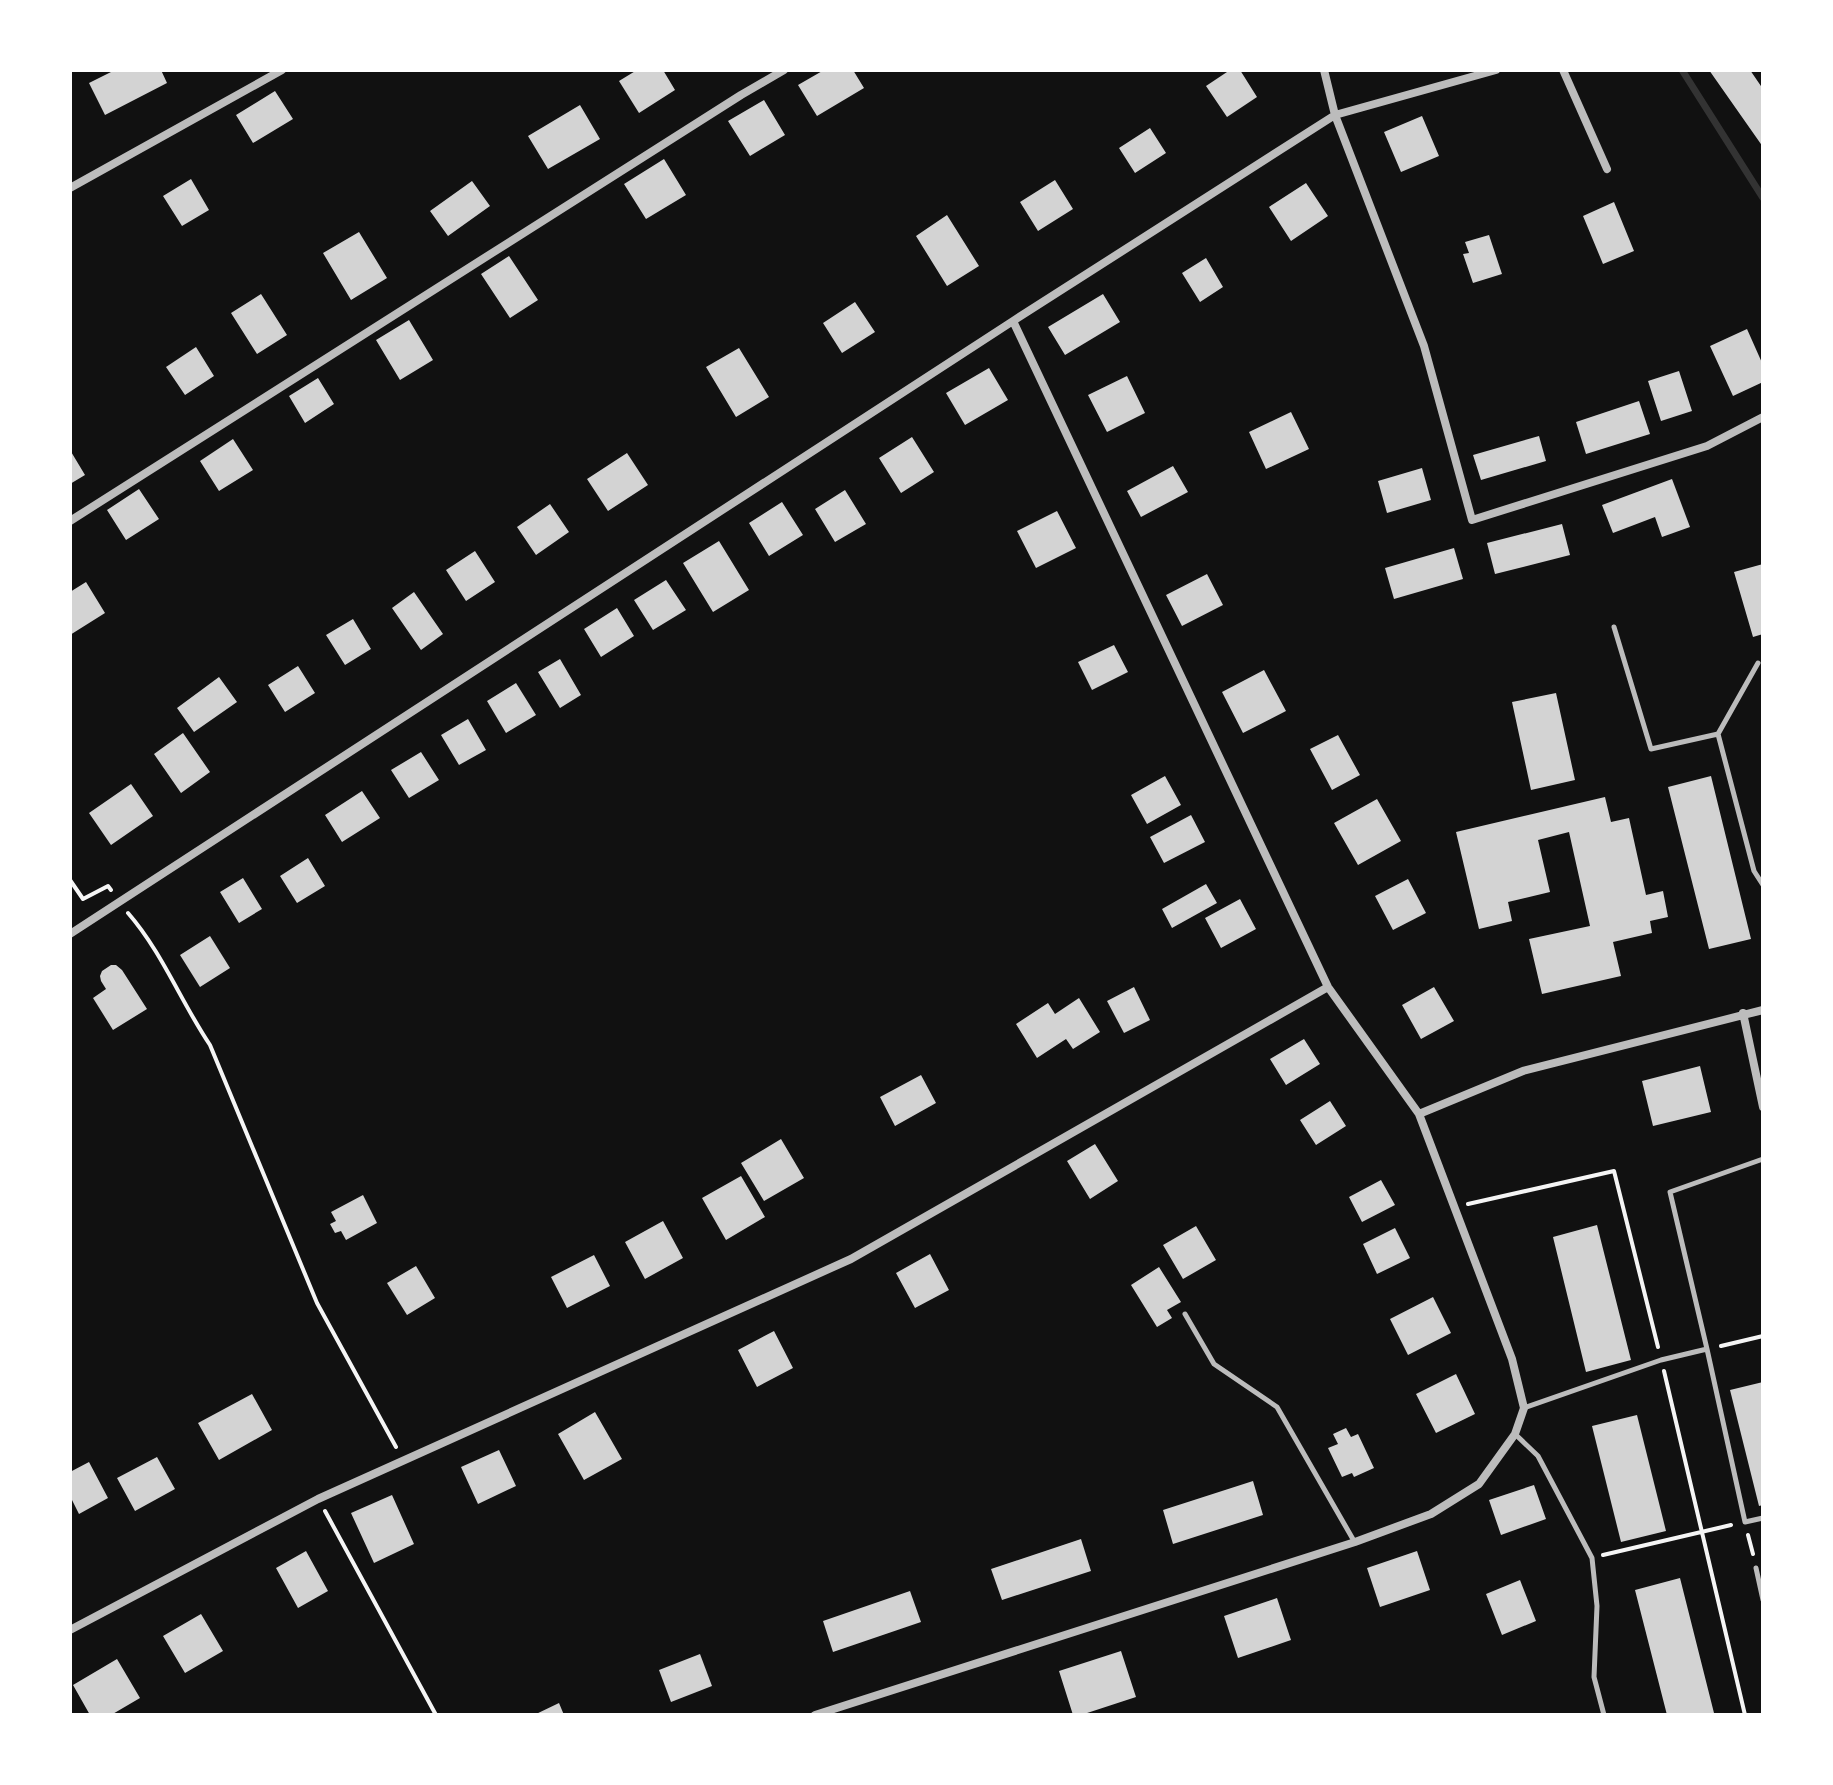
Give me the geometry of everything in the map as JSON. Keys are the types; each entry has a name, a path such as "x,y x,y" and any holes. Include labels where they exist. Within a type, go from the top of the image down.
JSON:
{"street":[{"path":"70,188 282,70"},
{"path":"70,521 727,103 784,70"},
{"path":"1324,70 1335,115 1424,346 1472,520 1707,446 1763,417"},
{"path":"70,934 1335,115 1496,70"},
{"path":"1563,70 1607,169"},
{"path":"815,1715 1355,1542 1431,1514 1479,1484 1515,1434 1524,1408 1512,1359 1419,1114 1328,987 1013,321"},
{"path":"70,1630 318,1499 851,1259 1328,987"},
{"path":"1419,1114 1523,1071 1763,1010"},
{"path":"1743,1013 1763,1107"}],"lane":[{"path":"1614,627 1651,749 1718,734"},
{"path":"1758,663 1718,734 1754,871 1763,885"},
{"path":"1763,1159 1670,1192 1745,1522 1763,1518"},
{"path":"1185,1314 1214,1364 1277,1407 1355,1542"},
{"path":"1524,1408 1661,1360 1707,1349"},
{"path":"1515,1434 1538,1456 1592,1558 1597,1606 1594,1677 1604,1715"},
{"path":"1756,1568 1763,1600"}],"path":[{"path":"70,880 83,899 108,886 143,930 193,1021 210,1045 317,1303 403,1460"},
{"path":"1454,1208 1614,1171 1745,1715"},
{"path":"1707,1349 1763,1336"},
{"path":"318,1499 436,1715"},
{"path":"1592,1558 1745,1522 1756,1568"}],"building":[{"path":"115,70 161,70 167,83 105,115 89,83"},
{"path":"637,70 663,70 675,90 639,113 619,81"},
{"path":"824,70 853,70 864,88 817,116 798,85"},
{"path":"1230,70 1240,70 1257,97 1227,117 1206,86"},
{"path":"1709,70 1750,70 1763,89 1763,147"},
{"path":"275,91 293,119 253,143 236,115"},
{"path":"764,100 785,135 750,156 728,121"},
{"path":"580,105 600,139 548,169 528,136"},
{"path":"1422,116 1439,156 1401,172 1384,132"},
{"path":"1150,128 1166,153 1135,173 1119,148"},
{"path":"664,159 686,195 646,219 624,184"},
{"path":"191,179 209,210 182,226 163,196"},
{"path":"1055,180 1073,209 1038,231 1020,202"},
{"path":"472,181 490,206 448,236 430,211"},
{"path":"1306,183 1328,216 1291,241 1269,207"},
{"path":"1614,202 1634,251 1603,264 1583,216"},
{"path":"947,215 979,266 947,286 916,236"},
{"path":"359,232 387,278 351,300 323,253"},
{"path":"1489,235 1502,274 1473,283 1463,254 1469,253 1465,242"},
{"path":"509,256 538,300 510,318 481,274"},
{"path":"1206,258 1223,287 1200,302 1182,273"},
{"path":"261,294 287,335 257,354 231,313"},
{"path":"1103,294 1120,322 1065,355 1048,327"},
{"path":"855,302 875,332 842,353 823,323"},
{"path":"409,320 433,360 400,380 376,340"},
{"path":"1747,329 1763,365 1763,382 1733,396 1710,346"},
{"path":"196,347 214,376 185,395 166,367"},
{"path":"739,348 769,397 736,417 706,367"},
{"path":"989,368 1008,400 965,425 946,393"},
{"path":"1679,371 1692,411 1661,421 1648,381"},
{"path":"1127,376 1145,413 1107,432 1088,395"},
{"path":"318,378 334,404 305,423 289,396"},
{"path":"1639,401 1650,434 1586,454 1576,422"},
{"path":"1291,412 1309,449 1266,469 1249,432"},
{"path":"1539,436 1546,461 1481,480 1473,455"},
{"path":"912,437 934,472 901,493 879,458"},
{"path":"233,439 253,470 219,491 200,461"},
{"path":"70,450 85,475 70,484"},
{"path":"627,453 648,485 608,511 587,479"},
{"path":"1173,466 1188,492 1141,517 1127,491"},
{"path":"1422,468 1431,500 1387,513 1378,481"},
{"path":"1672,479 1690,527 1662,537 1655,517 1613,533 1602,505"},
{"path":"139,489 159,519 126,540 107,510"},
{"path":"845,490 866,524 835,542 815,509"},
{"path":"782,502 803,535 769,556 749,523"},
{"path":"550,504 569,532 536,555 517,527"},
{"path":"1057,511 1076,548 1036,568 1017,531"},
{"path":"1562,524 1570,555 1495,574 1487,543"},
{"path":"719,541 749,590 713,612 683,563"},
{"path":"1454,548 1463,579 1394,599 1385,568"},
{"path":"475,551 495,582 466,601 446,570"},
{"path":"1763,564 1763,634 1753,637 1734,572"},
{"path":"1207,574 1223,605 1182,626 1166,595"},
{"path":"666,580 686,610 653,630 634,600"},
{"path":"86,582 105,613 70,635 70,592"},
{"path":"414,592 443,634 421,650 392,608"},
{"path":"617,608 634,636 601,657 584,629"},
{"path":"353,619 371,649 345,665 326,635"},
{"path":"1114,645 1128,672 1092,690 1078,662"},
{"path":"560,659 581,695 560,708 538,672"},
{"path":"298,666 315,693 285,712 268,685"},
{"path":"1264,670 1286,711 1243,733 1222,692"},
{"path":"219,677 237,702 194,732 177,708"},
{"path":"516,683 536,715 506,733 487,701"},
{"path":"1556,693 1575,780 1531,790 1512,702"},
{"path":"468,719 486,750 459,765 441,735"},
{"path":"183,733 210,772 181,793 154,754"},
{"path":"1338,735 1360,775 1332,790 1310,749"},
{"path":"421,752 439,780 409,798 391,770"},
{"path":"1165,776 1181,805 1147,824 1131,795"},
{"path":"1711,776 1751,939 1709,949 1668,787"},
{"path":"131,784 153,816 111,845 89,813"},
{"path":"362,791 380,818 342,842 325,815"},
{"path":"1605,797 1611,822 1629,818 1646,895 1663,891 1668,917 1650,921 1652,933 1613,942 1621,976 1542,994 1529,939 1590,926 1569,832 1538,840 1550,892 1508,902 1512,921 1479,929 1456,832"},
{"path":"1377,799 1401,841 1358,865 1334,823"},
{"path":"1191,815 1205,842 1164,863 1150,837"},
{"path":"308,858 325,886 297,903 280,876"},
{"path":"243,878 262,909 239,923 220,892"},
{"path":"1408,879 1426,913 1393,930 1375,896"},
{"path":"1206,884 1217,903 1172,928 1162,909"},
{"path":"1240,899 1256,929 1221,948 1205,918"},
{"path":"210,936 230,968 200,987 180,955"},
{"path":"111,965 122,970 147,1009 113,1030 93,998 106,989 100,976"},
{"path":"1134,987 1150,1020 1124,1033 1107,1001"},
{"path":"1434,987 1454,1021 1421,1039 1402,1005"},
{"path":"1079,998 1100,1032 1073,1049 1066,1039 1037,1058 1016,1024 1048,1003 1055,1014"},
{"path":"1304,1039 1320,1064 1286,1085 1270,1059"},
{"path":"1700,1066 1711,1112 1653,1126 1642,1081"},
{"path":"921,1075 936,1103 895,1126 880,1097"},
{"path":"1330,1101 1346,1126 1316,1145 1300,1120"},
{"path":"781,1139 804,1178 764,1201 741,1163"},
{"path":"1095,1144 1118,1181 1090,1199 1067,1161"},
{"path":"741,1176 765,1217 726,1240 702,1198"},
{"path":"1381,1180 1395,1205 1362,1222 1349,1197"},
{"path":"363,1195 377,1223 346,1240 341,1231 335,1233 330,1224 336,1221 331,1212"},
{"path":"663,1221 683,1258 645,1279 625,1242"},
{"path":"1597,1225 1631,1360 1586,1372 1553,1237"},
{"path":"1196,1226 1216,1260 1183,1279 1163,1245"},
{"path":"1395,1228 1410,1258 1377,1274 1363,1244"},
{"path":"930,1254 949,1290 915,1308 896,1273"},
{"path":"594,1255 610,1286 567,1308 551,1277"},
{"path":"416,1266 435,1298 407,1315 387,1283"},
{"path":"1159,1267 1181,1302 1167,1310 1172,1318 1157,1327 1131,1285"},
{"path":"1433,1297 1451,1333 1408,1355 1390,1319"},
{"path":"774,1331 793,1368 757,1387 738,1350"},
{"path":"1456,1374 1475,1414 1436,1433 1416,1394"},
{"path":"1763,1382 1763,1505 1759,1506 1730,1390"},
{"path":"252,1394 272,1430 219,1460 198,1423"},
{"path":"595,1412 622,1459 584,1480 558,1434"},
{"path":"1637,1415 1666,1531 1621,1542 1592,1426"},
{"path":"1346,1428 1351,1437 1358,1434 1374,1468 1354,1477 1352,1473 1342,1477 1328,1448 1338,1444 1333,1434"},
{"path":"499,1450 516,1486 478,1504 461,1467"},
{"path":"157,1457 175,1489 135,1511 117,1478"},
{"path":"89,1462 108,1498 79,1514 70,1496 70,1472"},
{"path":"1253,1481 1263,1515 1173,1544 1163,1510"},
{"path":"1534,1485 1546,1519 1501,1535 1489,1500"},
{"path":"392,1495 414,1544 374,1563 351,1513"},
{"path":"1081,1539 1091,1571 1002,1600 991,1569"},
{"path":"306,1551 328,1591 298,1608 276,1568"},
{"path":"1417,1551 1430,1590 1380,1607 1367,1568"},
{"path":"1680,1578 1714,1713 1705,1715 1667,1715 1635,1590"},
{"path":"1520,1580 1536,1621 1502,1635 1486,1594"},
{"path":"910,1591 921,1622 833,1652 823,1621"},
{"path":"1277,1598 1291,1640 1238,1658 1224,1616"},
{"path":"201,1614 223,1651 185,1673 163,1636"},
{"path":"1121,1651 1136,1697 1073,1715 1059,1671"},
{"path":"700,1654 712,1686 671,1702 659,1670"},
{"path":"117,1659 140,1698 111,1715 90,1715 73,1685"},
{"path":"559,1703 564,1715 534,1715"}],"waterway":[{"path":"1682,70 1763,198"}]}
